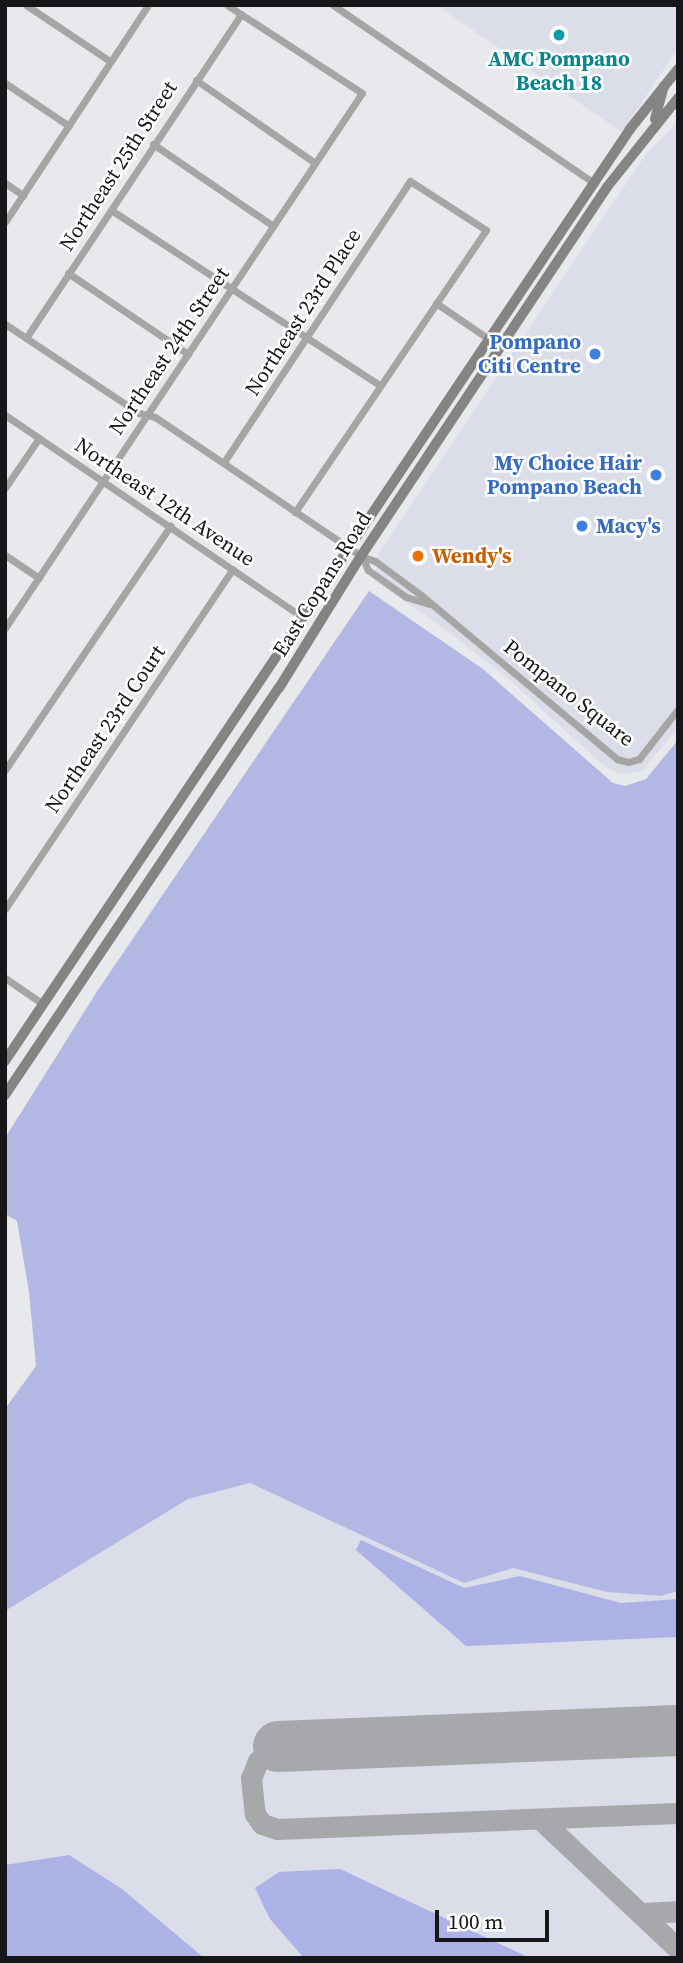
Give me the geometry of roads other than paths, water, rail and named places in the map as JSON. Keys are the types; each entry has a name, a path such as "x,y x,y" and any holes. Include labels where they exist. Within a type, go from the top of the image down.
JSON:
{"main road":[{"name":"East Copans Road","path":"5,1061 630,129 678,69"},
{"path":"652,126 664,86"},
{"name":"East Copans Road","path":"7,1088 279,688 361,556 503,343 652,126 678,97"},
{"path":"502,321 503,343"},
{"path":"490,340 491,362"}],"street":[{"path":"26,5 110,61"},
{"path":"5,222 148,5"},
{"path":"227,5 241,14"},
{"path":"333,5 595,184"},
{"name":"Northeast 25th Street","path":"26,338 241,14"},
{"name":"Northeast 24th Street","path":"5,628 362,93 241,14"},
{"path":"196,80 315,163"},
{"path":"5,83 69,126"},
{"path":"153,144 273,226"},
{"name":"Northeast 23rd Place","path":"224,462 410,181 486,230 436,303"},
{"path":"5,183 23,195"},
{"path":"111,210 379,385"},
{"path":"68,273 188,354"},
{"path":"295,512 436,303 490,340"},
{"name":"Pompano Square","path":"5,324 139,413 148,414 224,462 349,547 361,556 368,570 406,597 430,604 617,759 628,762 639,759 678,709"},
{"name":"Northeast 12th Avenue","path":"5,415 304,618"},
{"path":"5,488 39,438"},
{"path":"5,770 170,526"},
{"path":"5,555 39,578"},
{"name":"Northeast 23rd Court","path":"5,909 233,569"},
{"path":"5,978 43,1004"}],"place":[{"name":"AMC Pompano Beach 18","path":"559,35"},
{"name":"Pompano Citi Centre","path":"595,354"},
{"name":"My Choice Hair Pompano Beach","path":"656,475"},
{"name":"Macy's","path":"582,526"},
{"name":"Wendy's","path":"418,556"}]}
